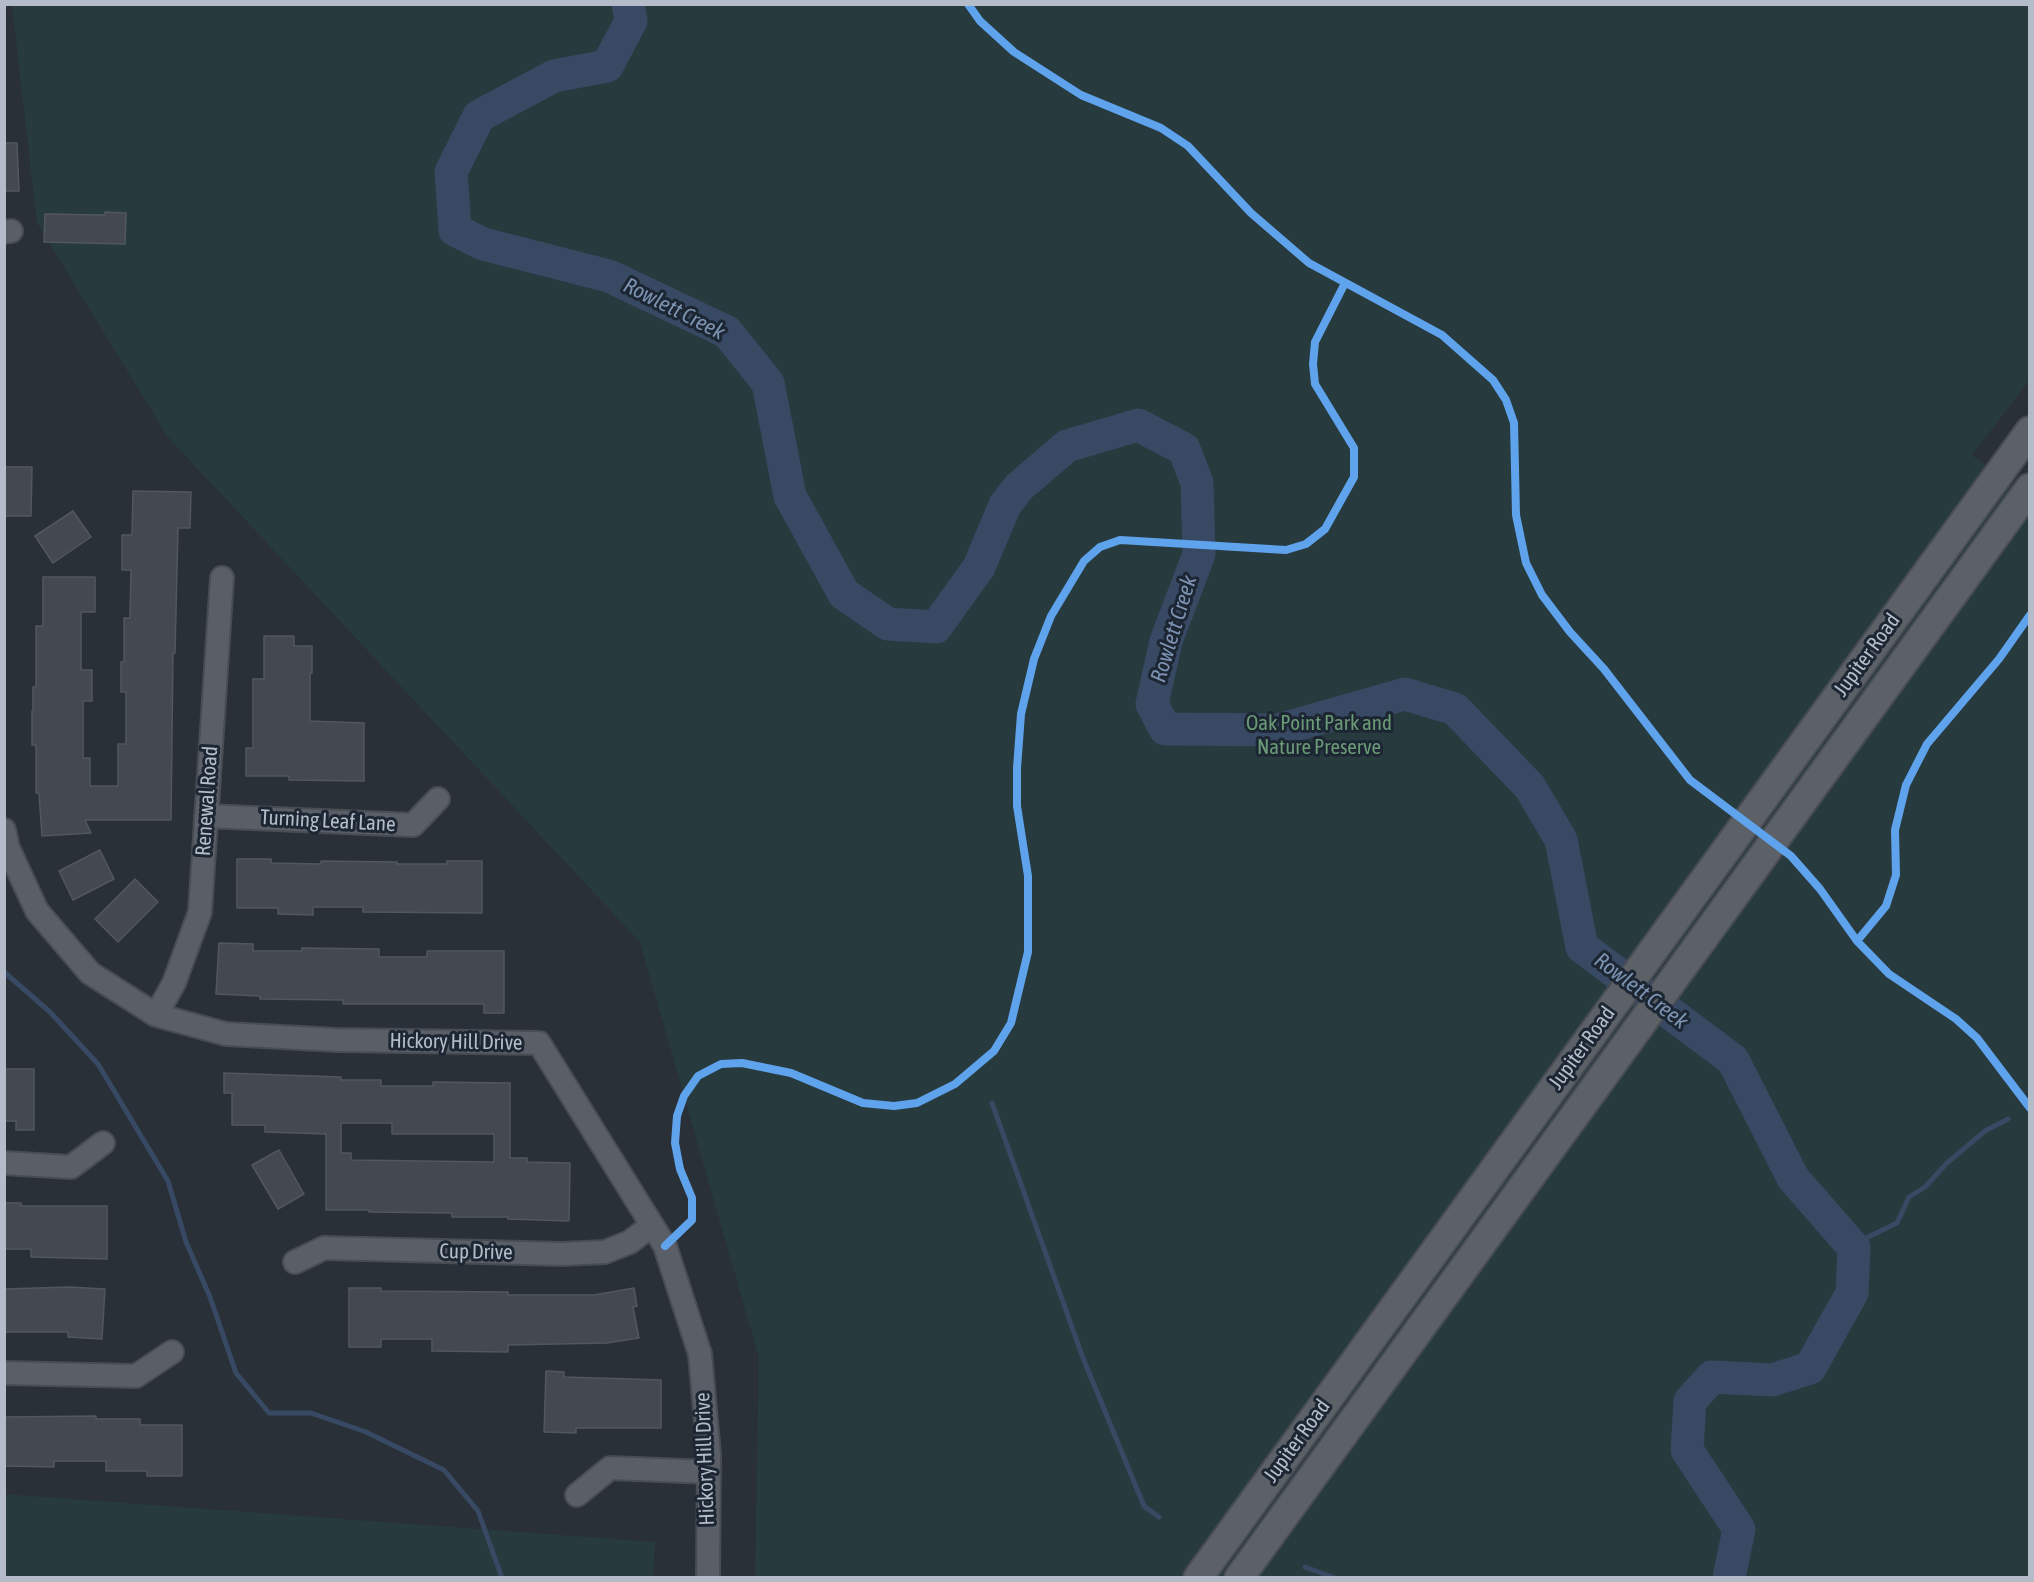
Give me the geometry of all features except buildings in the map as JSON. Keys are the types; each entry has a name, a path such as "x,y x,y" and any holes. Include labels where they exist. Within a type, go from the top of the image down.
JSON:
{"main road":[{"name":"Jupiter Road","path":"1198,1578 1770,789 2025,448"},
{"name":"Jupiter Road","path":"1239,1578 2030,488"}],"street":[{"name":"Renewal Road","path":"156,1015 174,984 200,912 222,578"},
{"name":"Turning Leaf Lane","path":"206,816 412,825 438,799"},
{"name":"Hickory Hill Drive","path":"4,830 10,865 38,911 90,973 156,1015 226,1034 337,1040 539,1043 665,1246 700,1354 709,1455 708,1578"},
{"path":"4,1163 71,1167 104,1143"},
{"name":"Cup Drive","path":"295,1262 324,1248 550,1254 605,1252 630,1242 651,1225"},
{"path":"4,1372 136,1376 172,1352"},
{"path":"577,1495 610,1468 709,1472"}],"green space":[{"name":"Oak Point Park and Nature Preserve","path":"12,5 2029,5 2029,381 1972,455 2030,498 2029,1577 755,1577 759,1358 640,942 167,436 37,223"},
{"path":"4,1494 655,1542 653,1577 5,1577"}],"waterway":[{"name":"Rowlett Creek","path":"628,4 631,21 607,66 554,76 479,116 451,172 455,230 483,244 609,276 727,332 768,383 790,496 844,594 888,624 936,627 979,567 1005,505 1019,487 1067,446 1138,425 1184,449 1197,483 1199,554 1166,641 1152,704 1165,729 1278,730 1405,694 1455,709 1530,787 1561,840 1582,947 1733,1060 1793,1178 1854,1248 1852,1293 1810,1368 1772,1380 1712,1377 1690,1401 1687,1450 1739,1529 1729,1578"},
{"path":"4,972 50,1012 98,1064 168,1181 186,1242 210,1297 236,1373 269,1413 311,1413 366,1432 444,1470 478,1511 502,1578"},
{"path":"992,1103 1083,1358 1144,1506 1159,1517"},
{"path":"1854,1248 1868,1237 1897,1223 1909,1197 1925,1187 1947,1163 1985,1131 2008,1119"},
{"path":"1305,1567 1335,1578"}],"cycle path":[{"path":"968,4 980,21 1014,52 1081,95 1161,128 1188,146 1251,213 1309,263 1442,335 1493,380 1506,400 1514,423 1516,515 1526,563 1542,595 1570,632 1604,669 1690,780 1791,856 1820,889 1857,941 1889,974 1956,1019 1977,1038 2030,1108"},
{"path":"665,1246 692,1220 692,1198 680,1169 675,1143 677,1116 684,1096 698,1076 721,1064 742,1063 791,1073 863,1103 894,1106 917,1103 955,1084 994,1051 1011,1023 1028,952 1028,876 1017,806 1017,768 1021,714 1034,659 1051,616 1084,561 1100,547 1120,540 1286,550 1306,544 1325,529 1354,477 1354,448 1315,384 1313,364 1315,342 1345,283"},
{"path":"1857,941 1886,906 1896,875 1895,830 1906,785 1927,744 1999,659 2030,615"}]}
